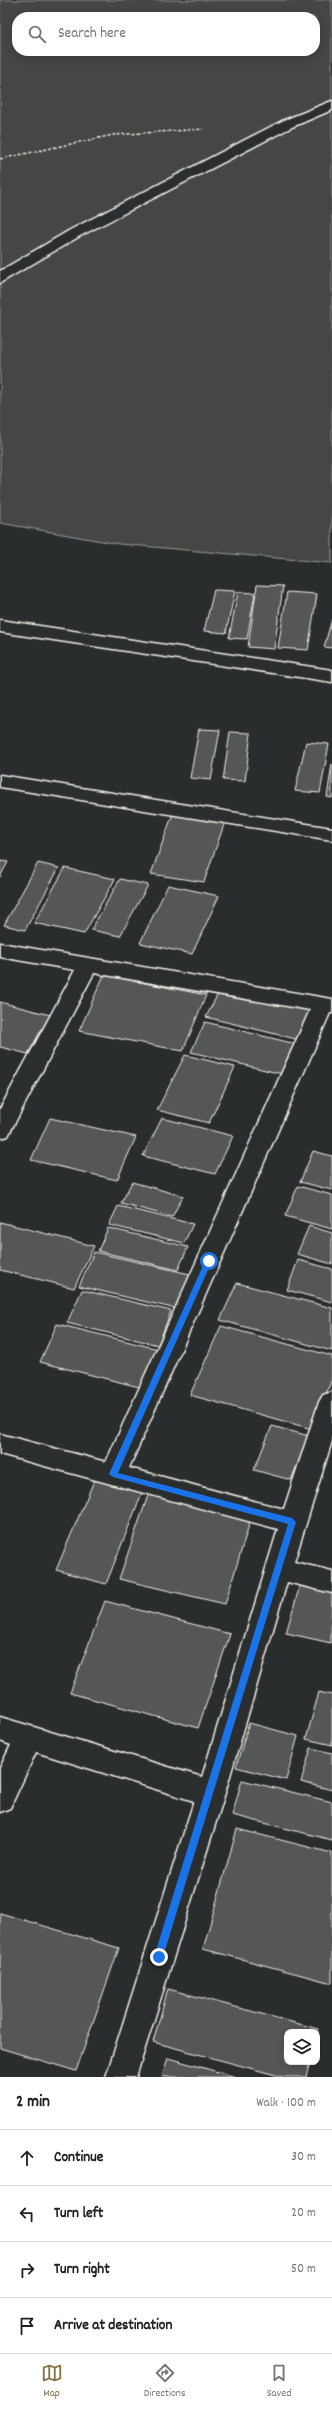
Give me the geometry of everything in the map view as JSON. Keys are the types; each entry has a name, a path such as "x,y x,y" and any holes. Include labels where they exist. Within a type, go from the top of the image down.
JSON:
{"street":[{"path":"0,278 75,232 287,124 329,111"},
{"path":"0,626 332,676"},
{"path":"0,781 332,834"},
{"path":"0,950 328,1005 113,1474"},
{"path":"0,1130 88,965"},
{"path":"121,2077 211,1793 292,1522 332,1402"},
{"path":"0,1444 292,1522"},
{"path":"278,1569 332,1582"},
{"path":"0,1729 211,1793"},
{"path":"0,1799 28,1738"}],"path":[{"path":"0,158 113,135 209,129"}],"shaded area":[{"path":"0,0 332,0 332,563 119,544 0,523"}],"building":[{"path":"257,585 283,586 274,649 248,647"},
{"path":"214,590 235,591 226,633 204,631"},
{"path":"238,592 255,593 247,639 229,638"},
{"path":"287,592 317,594 308,650 278,648"},
{"path":"332,619 332,648 324,647"},
{"path":"199,729 220,730 211,780 190,778"},
{"path":"230,732 251,733 245,781 223,780"},
{"path":"306,742 329,744 320,793 295,791"},
{"path":"332,764 332,798 327,797"},
{"path":"175,808 227,816 204,882 151,874"},
{"path":"0,861 8,862 0,877"},
{"path":"38,863 59,868 25,930 4,925"},
{"path":"65,868 115,879 84,934 34,923"},
{"path":"120,879 148,885 120,936 91,930"},
{"path":"168,885 219,896 192,954 140,943"},
{"path":"104,975 206,995 183,1051 79,1031"},
{"path":"224,982 317,1004 300,1040 206,1017"},
{"path":"0,1002 50,1015 28,1054 0,1047"},
{"path":"205,1022 300,1045 286,1075 191,1052"},
{"path":"185,1055 235,1067 209,1123 157,1110"},
{"path":"50,1118 136,1137 117,1180 31,1160"},
{"path":"162,1118 233,1136 215,1174 143,1156"},
{"path":"313,1151 332,1156 332,1190 300,1182"},
{"path":"132,1182 183,1196 172,1217 121,1203"},
{"path":"298,1186 332,1195 332,1229 285,1216"},
{"path":"118,1206 193,1224 184,1243 109,1225"},
{"path":"0,1222 94,1246 74,1288 0,1270"},
{"path":"309,1226 332,1233 332,1264 297,1254"},
{"path":"108,1228 188,1247 178,1270 98,1251"},
{"path":"94,1252 194,1275 181,1310 79,1286"},
{"path":"298,1260 332,1269 332,1302 287,1290"},
{"path":"237,1283 332,1308 332,1351 220,1320"},
{"path":"82,1290 171,1311 158,1345 67,1323"},
{"path":"57,1324 166,1351 151,1390 40,1362"},
{"path":"221,1326 332,1356 332,1379 312,1429 190,1395"},
{"path":"272,1426 309,1436 291,1480 254,1470"},
{"path":"96,1476 144,1488 106,1584 56,1570"},
{"path":"153,1481 255,1505 225,1604 119,1579"},
{"path":"300,1585 332,1592 331,1643 286,1633"},
{"path":"105,1601 230,1634 198,1728 70,1693"},
{"path":"319,1692 332,1695 332,1745 306,1739"},
{"path":"249,1723 298,1736 286,1780 236,1767"},
{"path":"311,1748 332,1753 332,1790 301,1782"},
{"path":"242,1780 332,1802 332,1840 232,1815"},
{"path":"237,1829 332,1853 332,1983 203,1949"},
{"path":"0,1913 119,1948 76,2071 0,2048"},
{"path":"168,1989 318,2029 284,2029 284,2065 309,2065 306,2077 283,2077 153,2042"},
{"path":"168,2058 236,2077 162,2077"}],"route":[{"path":"159,1957 211,1793 292,1522 113,1474 209,1261"}]}
